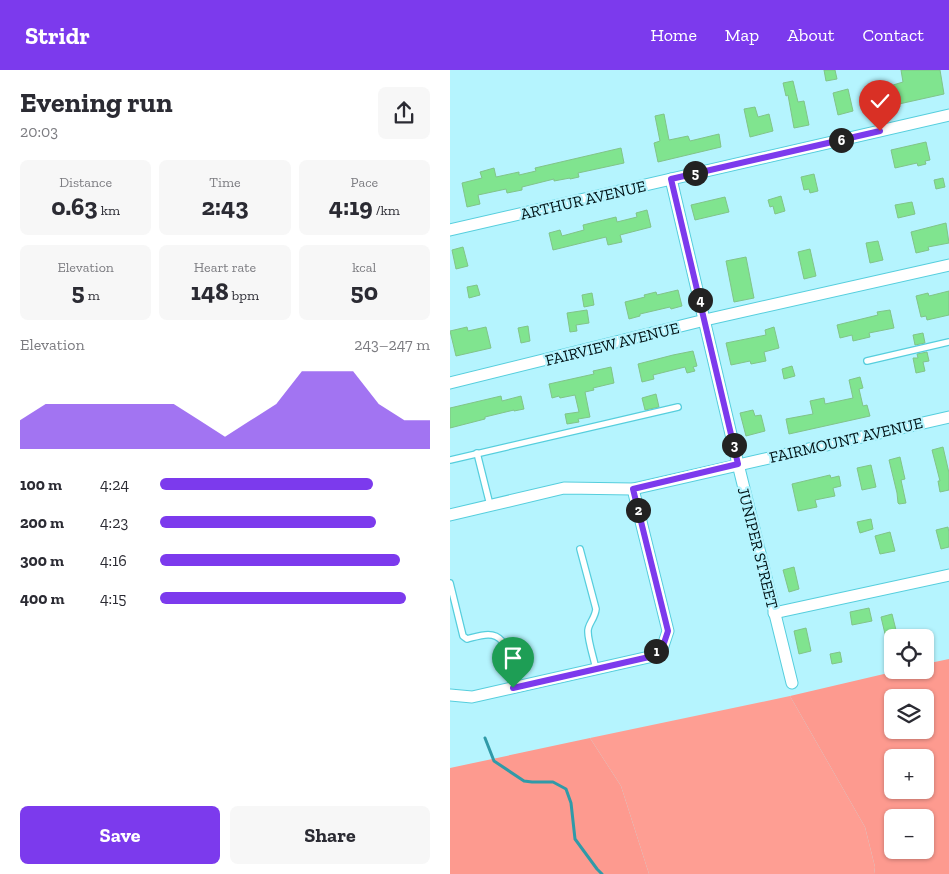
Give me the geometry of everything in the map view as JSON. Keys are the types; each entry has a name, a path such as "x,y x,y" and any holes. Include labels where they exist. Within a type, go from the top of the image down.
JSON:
{"street":[{"name":"ARTHUR AVENUE","path":"450,230 949,115"},
{"name":"JUNIPER STREET","path":"671,179 792,683"},
{"name":"FAIRVIEW AVENUE","path":"450,384 705,320 949,265"},
{"name":"FAIRMOUNT AVENUE","path":"450,515 564,488 633,489 949,417"},
{"path":"450,695 472,697 649,657 663,646 668,631 633,489"},
{"path":"774,613 949,575"}],"lane":[{"path":"867,360 949,342"},
{"path":"450,460 678,407"},
{"path":"477,454 490,505"},
{"path":"580,549 596,609 595,616 587,632 596,669"},
{"path":"450,583 463,636 467,639 492,634 498,636 502,641 513,688"}],"shaded area":[{"path":"949,659 949,874 874,874 875,867 865,827 790,696 884,674 884,679 934,679 934,662"},
{"path":"790,696 865,827 875,867 874,874 649,874 621,786 590,738"},
{"path":"590,738 621,786 649,874 450,874 450,768"}],"building":[{"path":"824,70 835,70 837,79 826,81"},
{"path":"901,70 940,70 944,94 899,104 900,107 888,110 883,88 903,82"},
{"path":"793,81 798,102 804,101 809,125 794,128 788,95 786,96 783,83"},
{"path":"848,89 853,111 838,115 833,93"},
{"path":"755,107 758,117 769,114 773,131 750,137 744,109"},
{"path":"664,114 669,140 688,136 690,141 719,134 721,147 658,162 654,143 660,141 655,116"},
{"path":"926,142 930,160 925,161 926,164 918,166 917,163 895,168 891,150"},
{"path":"621,148 624,163 578,173 579,177 554,181 554,179 522,187 522,190 507,193 506,189 478,195 480,204 467,207 462,183 482,178 480,172 494,168 496,177 519,172 519,175 536,171 535,168"},
{"path":"814,174 818,191 810,193 809,189 804,190 801,177"},
{"path":"943,178 945,187 936,189 934,180"},
{"path":"781,196 785,211 775,214 773,206 770,207 768,200"},
{"path":"725,197 729,212 695,220 691,205"},
{"path":"912,202 915,214 898,218 895,205"},
{"path":"647,210 651,227 620,235 622,242 608,245 606,237 553,250 549,233 560,230 562,236 584,230 583,225 616,217 617,222 637,217 636,213"},
{"path":"946,223 949,243 928,247 929,250 916,253 911,232"},
{"path":"878,241 883,260 870,263 866,243"},
{"path":"463,247 468,266 456,269 452,250"},
{"path":"810,249 816,276 804,279 798,252"},
{"path":"746,257 754,298 734,302 726,261"},
{"path":"477,285 480,295 469,298 467,287"},
{"path":"678,290 682,306 640,314 640,316 629,319 625,302 656,292 657,295"},
{"path":"949,291 949,315 927,320 926,316 921,317 916,296 928,293 929,296"},
{"path":"592,293 594,305 584,307 582,295"},
{"path":"587,310 589,323 576,325 577,331 570,332 567,313"},
{"path":"890,310 894,328 869,333 870,337 853,341 852,335 840,338 837,325 878,315 877,312"},
{"path":"528,326 530,341 521,343 518,328"},
{"path":"467,327 468,331 486,327 491,348 456,356 450,331"},
{"path":"774,327 779,348 764,352 766,361 751,364 750,361 731,365 726,343 766,335 765,330"},
{"path":"923,333 925,343 915,345 913,335"},
{"path":"693,351 697,366 693,367 695,371 687,373 685,367 653,375 654,379 642,382 638,364"},
{"path":"927,352 929,361 923,362 925,371 916,373 913,358 918,358 917,354"},
{"path":"792,366 795,376 784,379 782,369"},
{"path":"611,367 614,383 585,392 590,417 578,419 579,422 567,424 565,414 579,412 575,395 552,398 549,384 594,374 593,371"},
{"path":"860,377 863,388 859,389 863,406 867,405 870,416 789,434 786,419 813,414 810,401 824,398 825,404 853,398 849,380"},
{"path":"656,394 659,407 645,410 642,398"},
{"path":"501,396 502,401 521,396 524,409 485,417 485,419 450,428 450,408"},
{"path":"753,410 755,416 761,415 765,431 746,436 740,413"},
{"path":"943,447 949,473 949,490 940,492 938,481 940,481 932,450"},
{"path":"900,457 905,479 901,480 906,503 899,504 889,460"},
{"path":"871,465 876,487 862,490 857,468"},
{"path":"830,475 831,478 839,476 841,486 833,488 835,496 815,500 817,507 798,511 792,484"},
{"path":"871,519 873,529 860,533 857,522"},
{"path":"948,527 949,547 941,549 936,530"},
{"path":"890,532 895,551 880,554 875,536"},
{"path":"794,567 799,589 789,592 783,570"},
{"path":"869,608 872,621 852,625 850,612"},
{"path":"892,614 896,629 884,630 881,617"},
{"path":"806,628 811,651 799,654 794,631"},
{"path":"840,652 842,662 832,664 830,654"}],"waterway":[{"path":"485,738 494,761 524,781 553,782 566,789 571,803 575,839 602,874"}],"route":[{"path":"513,688 649,657 663,646 668,631 633,489 738,464 671,179 880,131"}]}
